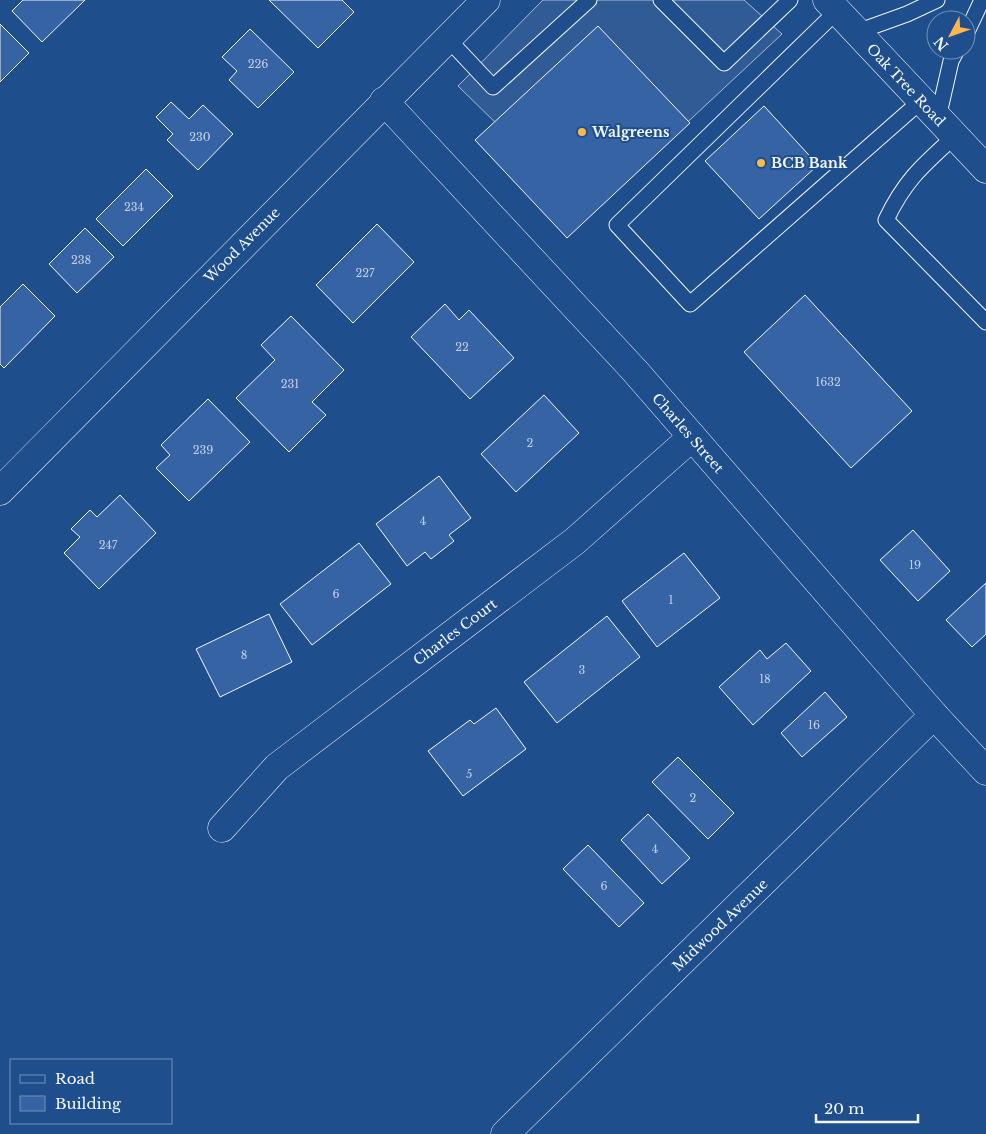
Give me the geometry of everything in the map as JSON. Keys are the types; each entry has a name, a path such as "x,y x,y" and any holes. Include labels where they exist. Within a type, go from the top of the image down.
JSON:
{"street":[{"name":"Wood Avenue","path":"0,491 486,0"},
{"name":"Oak Tree Road","path":"832,6 986,169"},
{"name":"Charles Street","path":"384,101 635,371 934,715 986,771"},
{"name":"Charles Court","path":"222,828 278,767 575,540 692,438"},
{"name":"Midwood Avenue","path":"505,1134 934,715"}],"lane":[{"path":"448,38 493,87 589,0"},
{"path":"662,0 724,63 790,0"},
{"path":"857,32 907,14 938,0"},
{"path":"976,13 982,0"},
{"path":"832,6 617,225 690,304 938,118"},
{"path":"952,60 938,118 916,171 895,200 886,220 986,322"}],"shaded area":[{"path":"543,0 744,0 782,34 589,214 458,86"}],"building":[{"path":"23,0 85,0 42,42 12,11"},
{"path":"269,0 342,0 354,12 318,48"},
{"path":"0,24 29,53 0,82"},
{"name":"Walgreens","path":"598,26 690,123 567,238 475,140"},
{"path":"250,29 294,72 258,108 229,80 237,71 222,57"},
{"path":"171,102 189,119 203,105 233,134 198,170 167,140 173,134 156,117"},
{"name":"BCB Bank","path":"764,106 818,165 759,219 705,161"},
{"path":"146,169 173,196 123,246 96,219"},
{"path":"377,224 414,262 353,323 316,285"},
{"path":"85,228 114,257 77,293 49,264"},
{"path":"23,284 55,316 4,368 0,364 0,307"},
{"path":"805,295 912,411 851,468 744,352"},
{"path":"445,304 459,320 469,310 514,358 470,399 411,337"},
{"path":"291,316 344,370 312,402 326,415 289,452 236,398 275,360 261,345"},
{"path":"544,395 579,433 516,492 481,454"},
{"path":"208,399 250,442 189,501 156,468 170,455 161,445"},
{"path":"439,476 471,518 449,535 454,541 431,559 425,552 407,566 376,524"},
{"path":"120,495 156,533 99,589 64,553 80,537 71,529 90,510 97,517"},
{"path":"913,530 950,571 918,601 880,560"},
{"path":"359,543 391,584 312,645 280,604"},
{"path":"684,553 720,598 657,647 622,601"},
{"path":"986,583 986,634 972,647 946,620"},
{"path":"269,614 292,662 220,697 196,649"},
{"path":"607,616 640,657 557,723 524,682"},
{"path":"786,643 811,671 753,725 719,687 760,650 767,659"},
{"path":"825,692 847,717 802,757 781,733"},
{"path":"496,708 526,749 463,796 428,751 470,720 474,724"},
{"path":"678,757 734,813 708,839 652,782"},
{"path":"648,814 690,858 662,884 621,840"},
{"path":"588,845 644,903 619,927 563,869"}],"place":[{"name":"Walgreens","path":"582,132"},
{"name":"BCB Bank","path":"761,163"}]}
